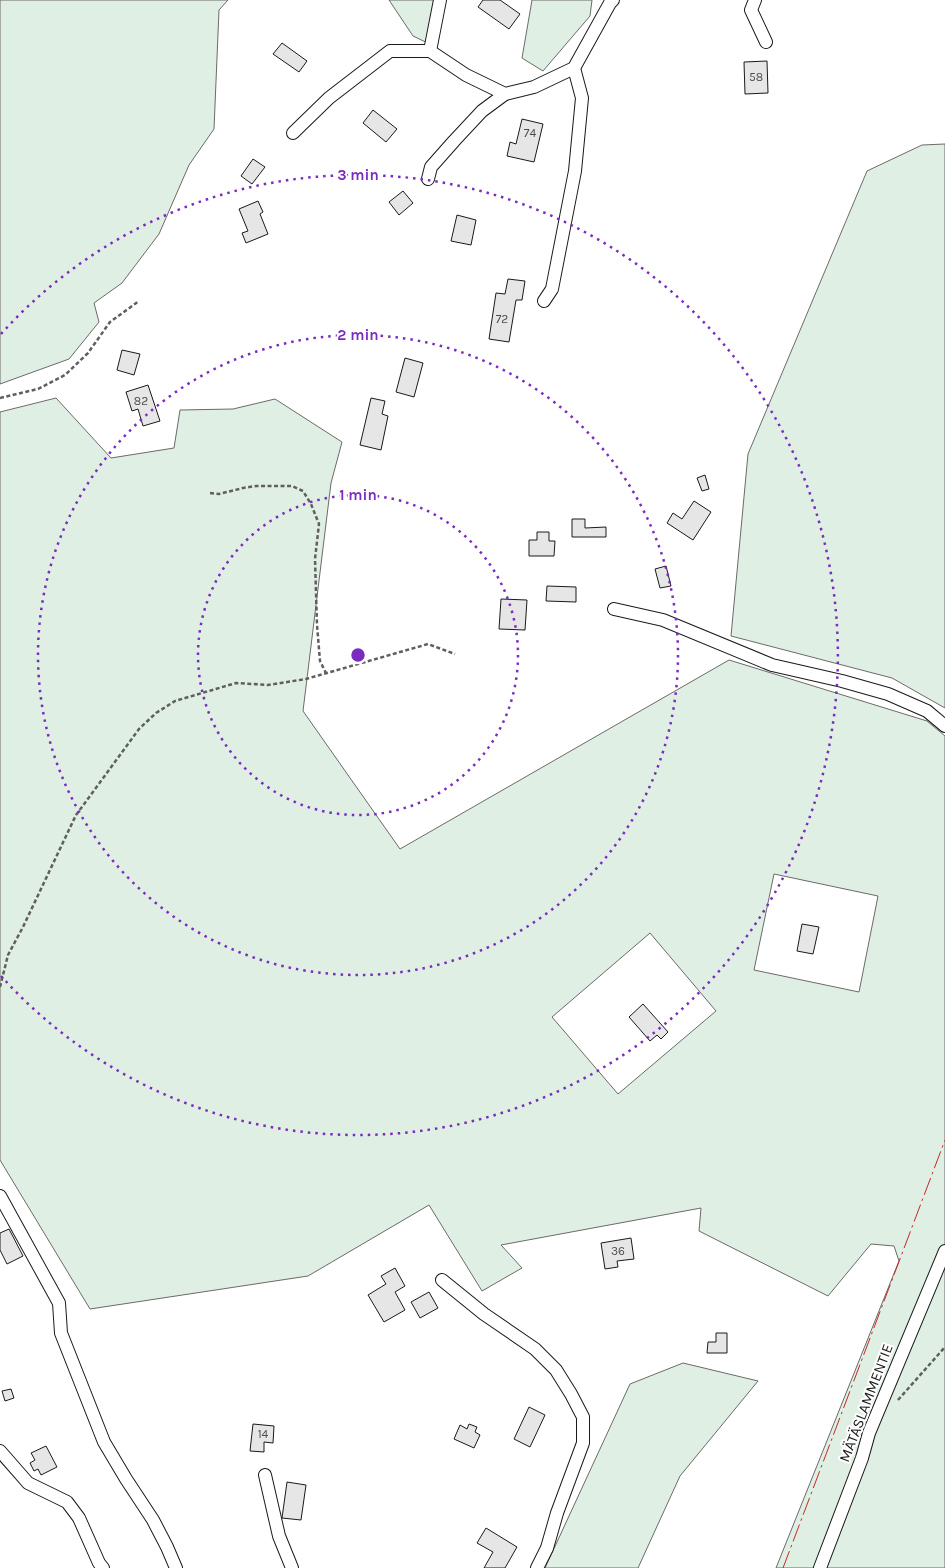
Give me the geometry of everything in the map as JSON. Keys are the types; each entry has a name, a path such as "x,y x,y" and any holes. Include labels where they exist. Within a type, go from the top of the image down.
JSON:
{"street":[{"path":"430,51 440,0"},
{"path":"428,179 432,168 482,111 505,94 534,87 574,68 613,0"},
{"path":"755,0 751,10 766,42"},
{"path":"293,133 329,98 390,51 430,51 466,75 505,94"},
{"path":"544,301 552,289 575,172 582,98 574,68"},
{"path":"614,609 663,620 772,664 888,694 927,712 945,726"},
{"path":"0,1196 59,1303 61,1333 104,1442 153,1520 176,1568"},
{"name":"MÄTÄSLAMMENTIE","path":"820,1568 862,1458 868,1433 945,1251"},
{"path":"442,1280 484,1314 534,1349 556,1370 583,1417 584,1443 557,1513 547,1548 537,1568"},
{"path":"0,1451 28,1483 67,1502 79,1518 103,1568"},
{"path":"265,1475 279,1536 292,1568"}],"path":[{"path":"0,398 38,389 65,376 88,353 110,322 139,301"},
{"path":"210,493 220,494 256,486 292,486 303,491 311,504 319,524 315,559 317,625 320,661 326,673"},
{"path":"0,987 8,955 76,815 139,729 156,713 175,701 236,683 268,685 306,679 428,644 455,654"},
{"path":"894,1404 945,1347"}],"green space":[{"path":"0,0 228,0 219,10 214,129 189,165 159,234 122,283 94,303 99,322 69,359 0,384"},
{"path":"389,0 442,0 434,46 413,36"},
{"path":"532,0 592,0 590,16 543,71 522,58"},
{"path":"945,144 945,708 892,678 731,636 748,454 867,171 922,145"},
{"path":"56,398 111,458 174,448 180,410 233,409 275,399 342,442 331,483 303,711 400,849 729,660 927,721 945,736 945,1568 776,1568 899,1261 894,1246 871,1244 828,1296 699,1231 701,1208 501,1245 522,1268 482,1291 429,1205 308,1276 90,1309 0,1160 0,412","holes":["774,874 878,896 859,992 754,970","650,933 716,1011 618,1094 552,1017"]},
{"path":"683,1363 758,1381 680,1476 638,1568 545,1568 630,1384"}],"building":[{"path":"483,0 500,0 520,14 509,29 478,7"},
{"path":"282,43 307,61 299,72 273,54"},
{"path":"767,61 768,93 745,94 744,62"},
{"path":"373,110 397,129 386,142 363,123"},
{"path":"522,119 543,124 534,162 507,156 510,142 516,144"},
{"path":"253,159 265,167 252,184 241,176"},
{"path":"403,191 413,203 399,215 389,202"},
{"path":"258,201 263,212 260,214 268,234 246,243 242,233 248,231 239,209"},
{"path":"457,215 476,220 471,245 451,241"},
{"path":"508,279 525,281 522,300 516,300 509,342 489,339 496,293 505,294"},
{"path":"122,350 140,354 134,375 117,370"},
{"path":"405,358 423,363 414,397 396,392"},
{"path":"148,385 160,421 143,426 138,409 132,411 126,392"},
{"path":"371,398 385,401 382,414 388,416 381,450 360,445"},
{"path":"705,475 709,489 702,491 697,478"},
{"path":"694,501 711,512 693,540 667,523 673,513 682,519"},
{"path":"572,519 585,519 585,528 606,527 606,537 572,537"},
{"path":"537,532 549,532 549,541 555,541 554,556 529,556 529,540 537,540"},
{"path":"666,566 671,586 660,588 655,569"},
{"path":"547,586 576,587 576,602 546,601"},
{"path":"501,599 527,600 525,630 499,629"},
{"path":"802,924 819,927 813,954 797,951"},
{"path":"643,1004 668,1032 661,1039 657,1035 650,1041 629,1017"},
{"path":"9,1229 23,1256 7,1264 0,1250 0,1233"},
{"path":"631,1238 634,1259 617,1261 618,1267 605,1269 601,1243"},
{"path":"395,1268 405,1286 395,1292 405,1310 384,1322 368,1295 386,1284 381,1276"},
{"path":"429,1292 438,1308 420,1318 411,1302"},
{"path":"716,1333 727,1333 727,1353 707,1353 708,1342 716,1342"},
{"path":"11,1389 14,1398 5,1401 2,1391"},
{"path":"529,1407 545,1415 530,1447 514,1439"},
{"path":"253,1424 274,1426 273,1443 264,1442 264,1452 250,1451"},
{"path":"469,1424 477,1427 475,1432 480,1435 474,1448 454,1439 460,1425 467,1429"},
{"path":"46,1446 57,1467 41,1475 38,1469 34,1471 30,1463 35,1460 31,1453"},
{"path":"287,1482 306,1485 301,1520 282,1518"},
{"path":"486,1528 517,1547 505,1568 484,1568 493,1552 477,1543"}],"power":[{"path":"783,1568 945,1140"}]}
